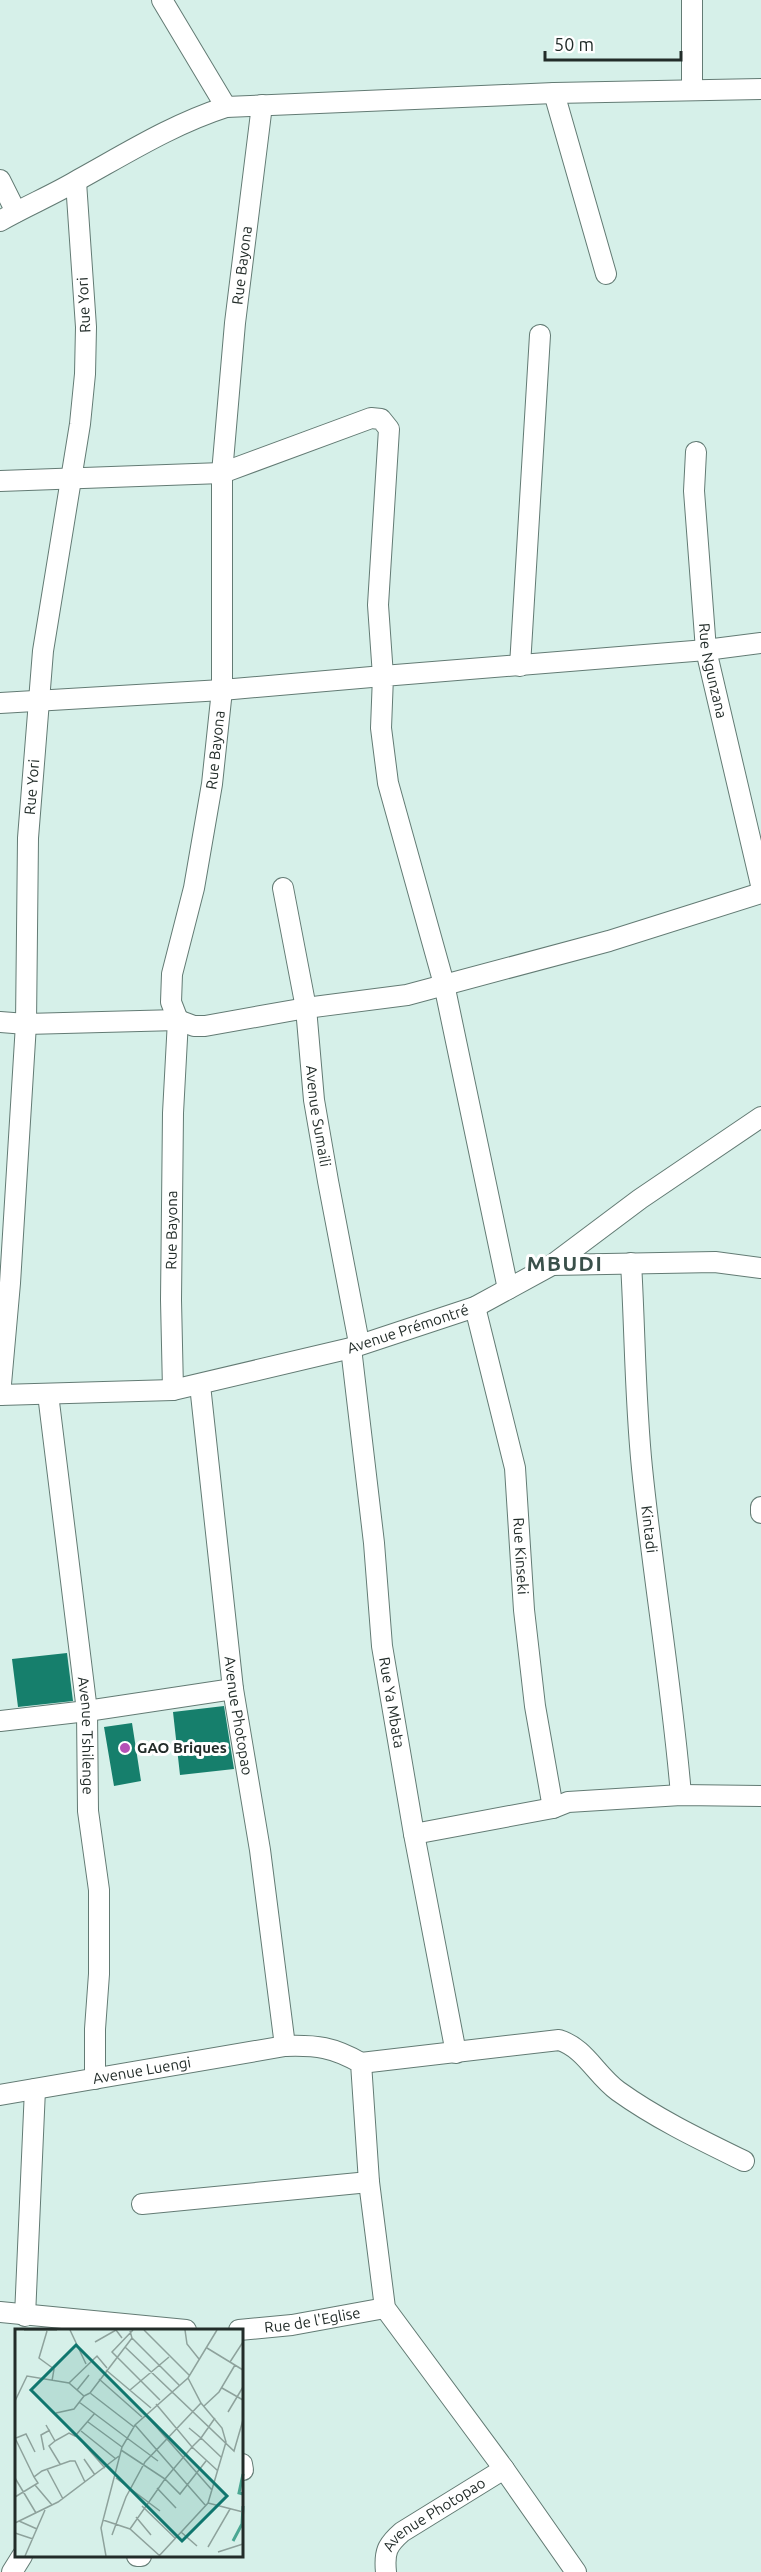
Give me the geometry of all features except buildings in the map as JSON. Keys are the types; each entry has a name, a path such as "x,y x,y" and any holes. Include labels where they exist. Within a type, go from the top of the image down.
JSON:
{"street":[{"path":"162,0 226,107"},
{"path":"692,0 692,90"},
{"path":"0,180 8,216 76,182 152,137 195,117 226,107 554,93 761,89"},
{"path":"554,93 606,274"},
{"name":"Rue Bayona","path":"173,1390 171,1265 173,1113 178,1020 171,1002 172,974 194,888 208,807 222,690 222,473 235,323 262,105"},
{"name":"Rue Yori","path":"0,1395 10,1283 26,1024 28,838 43,651 80,424 86,327 76,182"},
{"path":"520,666 540,335"},
{"path":"0,481 222,473 371,418 376,417 385,421 389,429 378,605 383,676 381,728 388,783 444,984 508,1289"},
{"name":"Rue Ngunzana","path":"696,452 694,491 706,650 761,885"},
{"path":"0,703 222,690 706,650 761,643"},
{"name":"Avenue Sumaili","path":"283,888 306,1008 315,1100 355,1345"},
{"path":"0,1022 26,1024 178,1020 194,1026 205,1026 306,1008 371,1001 609,941 761,892"},
{"name":"Avenue Prémontré","path":"0,1395 173,1390 200,1385 355,1345 475,1307 552,1265 640,1199 761,1117"},
{"path":"552,1265 715,1262 761,1268"},
{"name":"Kintadi","path":"631,1263 642,1466 681,1795"},
{"name":"Rue Kinseki","path":"475,1307 515,1468 524,1610 535,1706 553,1808"},
{"name":"Rue Ya Mbata","path":"355,1345 382,1646 414,1834 456,2053"},
{"name":"Avenue Photopao","path":"200,1385 233,1689 260,1850 285,2046"},
{"name":"Avenue Tshilenge","path":"48,1394 87,1711 88,1811 99,1890 95,2079"},
{"path":"761,1507 761,1513"},
{"path":"0,1721 87,1711 233,1689"},
{"path":"414,1834 553,1808 568,1802 681,1795 761,1796"},
{"path":"576,2572 504,2469 385,2308 369,2182 361,2063 559,2040 568,2043 584,2055 611,2086 636,2103 744,2161"},
{"name":"Avenue Luengi","path":"0,2095 285,2046 316,2045 342,2052 361,2063"},
{"path":"25,2316 35,2089"},
{"path":"142,2204 369,2182"},
{"name":"Rue de l'Eglise","path":"243,2331 292,2325 385,2308"},
{"path":"0,2312 81,2326 144,2329"},
{"name":"Avenue Photopao","path":"386,2572 384,2553 396,2538 504,2469"},
{"path":"12,2572 21,2557"}],"place":[{"name":"GAO Briques","path":"125,1748"}],"district":[{"name":"MBUDI","path":"565,1264"}]}
